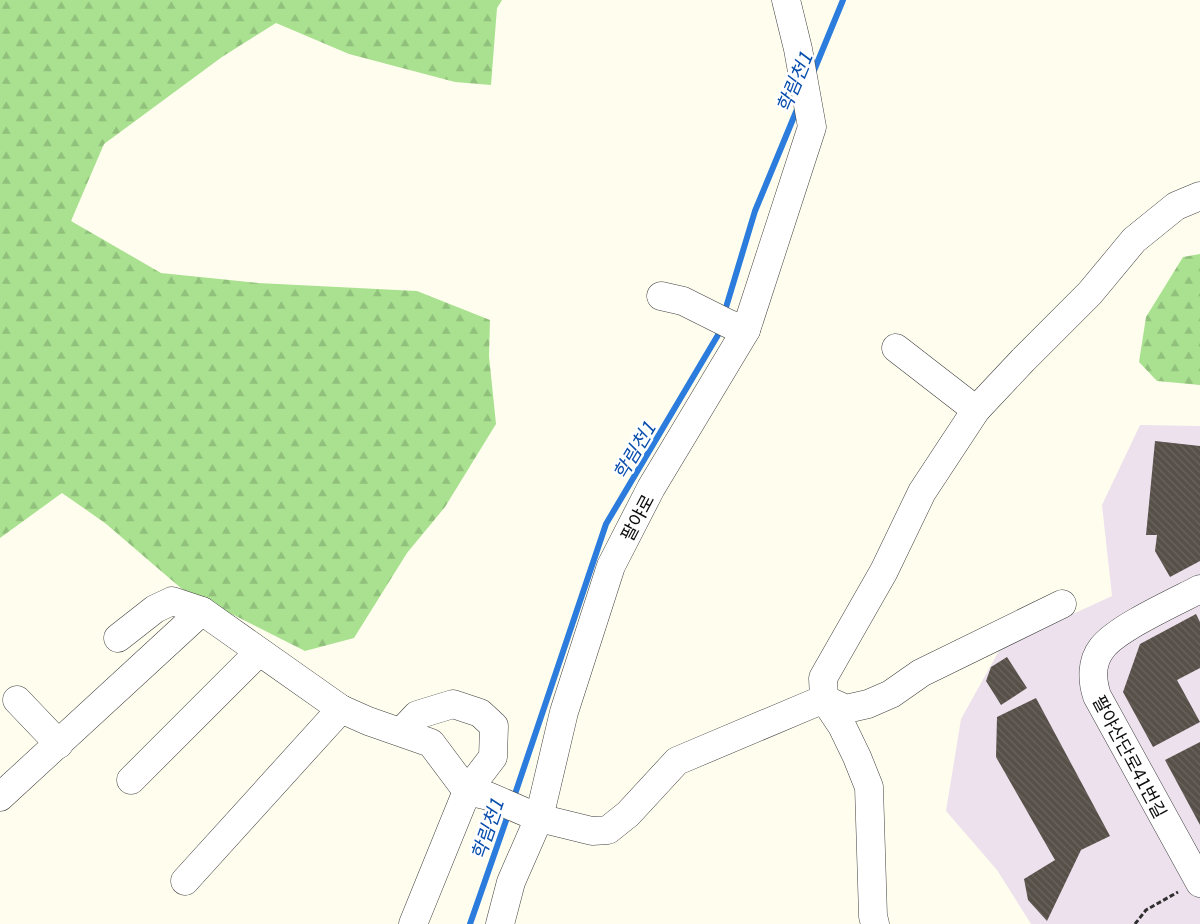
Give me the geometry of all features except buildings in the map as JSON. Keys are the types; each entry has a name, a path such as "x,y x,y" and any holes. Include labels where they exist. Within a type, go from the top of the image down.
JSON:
{"street":[{"name":"팔야로","path":"500,924 511,882 611,566 737,327 812,127 798,49 786,0"},
{"path":"875,924 873,916 869,786 842,726 824,699 823,678 884,571 922,492 976,410 1090,293 1134,240 1176,206 1200,196"},
{"path":"672,298 737,327"},
{"path":"896,348 976,410"},
{"name":"팔야산단로41번길","path":"1199,882 1097,696 1093,683 1094,668 1101,649 1113,638 1120,632 1200,589"},
{"path":"118,638 155,609 172,601 202,611 341,709 431,744 477,794 533,815 592,831 608,830 628,814 677,761 824,699 846,709 868,704 891,694 920,673 1062,604"},
{"path":"0,798 202,611"},
{"path":"132,780 259,652"},
{"path":"17,700 59,744"},
{"path":"402,732 417,715 453,704 480,713 494,726 493,757 477,794 413,924"},
{"path":"185,881 341,709"}],"path":[{"path":"1135,924 1146,910 1199,882"}],"shaded area":[{"path":"1140,425 1200,426 1200,924 1031,924 997,870 946,811 961,719 1001,647 1112,596 1102,505"}],"green space":[{"path":"0,0 502,0 497,8 491,85 455,82 349,54 276,23 222,57 104,144 71,221 161,273 258,283 417,291 490,320 489,356 496,424 445,507 407,553 354,638 305,651 182,589 105,523 62,493 0,538"},
{"path":"1200,254 1200,385 1157,381 1139,362 1146,317 1183,257"}],"waterway":[{"name":"학림천1","path":"813,73 843,0"},
{"name":"학림천1","path":"724,314 755,211 798,107"},
{"name":"학림천1","path":"513,800 606,524 718,335 720,326"},
{"name":"학림천1","path":"470,924 509,812"}]}
